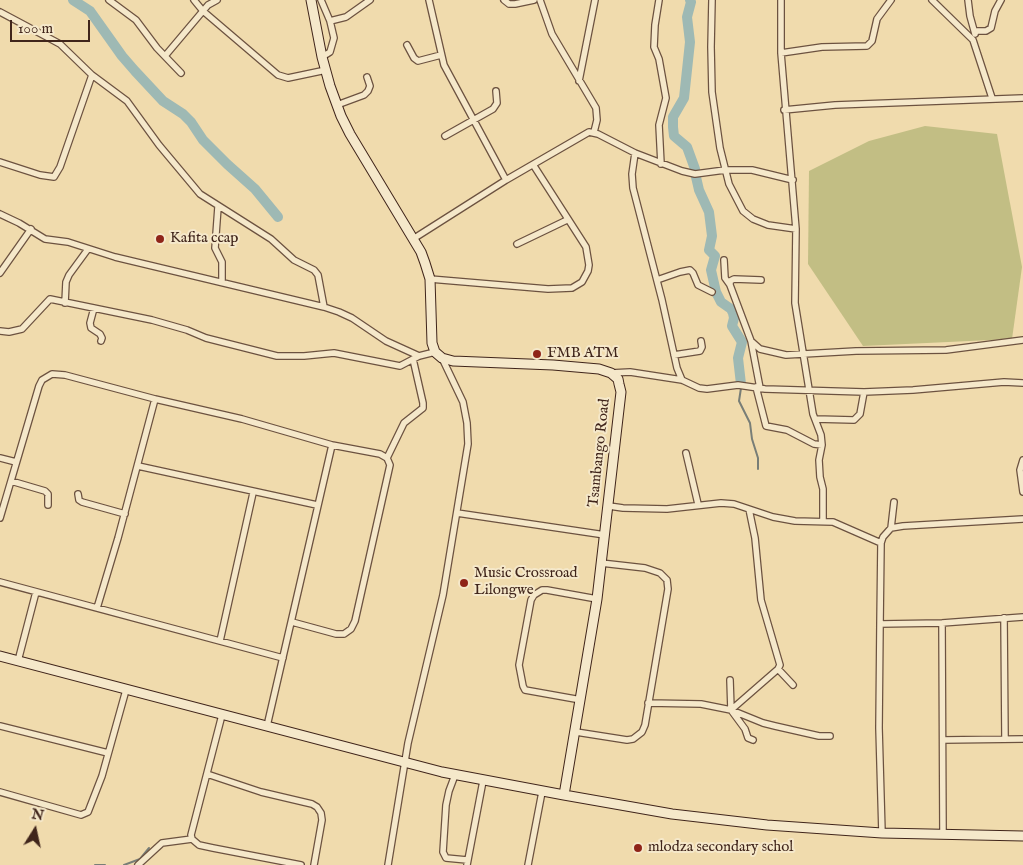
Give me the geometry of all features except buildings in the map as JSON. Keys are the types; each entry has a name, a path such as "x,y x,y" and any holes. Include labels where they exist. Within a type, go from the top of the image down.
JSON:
{"street":[{"path":"109,0 136,20 181,73"},
{"path":"194,0 203,11 278,75 288,78 326,70"},
{"path":"165,56 208,5 217,0"},
{"path":"311,0 322,56 337,105 350,134 421,252 430,279 432,343 463,402 467,423 468,444 443,595 408,743 388,865"},
{"path":"321,0 330,21 334,38 330,52 322,56"},
{"path":"330,21 346,17 370,0"},
{"path":"429,0 441,55 448,74 506,180"},
{"path":"504,0 509,4 515,4 534,0"},
{"path":"540,0 552,34 596,108 597,120 594,132"},
{"path":"579,81 595,0"},
{"path":"659,0 654,47 659,59 666,98 659,125 661,164"},
{"path":"712,0 712,92 729,184 747,215 759,222 796,229"},
{"path":"781,0 780,53 796,229 795,303 803,354 821,435 822,446 819,460 823,490 823,521"},
{"path":"780,53 822,47 866,46 872,40 877,18 891,0"},
{"path":"932,0 973,40 992,98"},
{"path":"968,0 975,33 973,40"},
{"path":"975,33 977,31 986,31 990,28 995,11 1002,0"},
{"path":"0,12 60,44 92,75 127,101 159,145 200,194 271,239 294,260 316,272 324,307"},
{"path":"407,45 414,58 418,61 441,55"},
{"path":"0,162 40,176 54,176 60,167 92,75"},
{"path":"337,105 364,95 370,86 368,77"},
{"path":"445,136 495,107 497,100 496,91"},
{"path":"784,110 835,105 1023,98"},
{"path":"413,239 506,180 534,166 586,134 594,132 661,164 695,174 725,170 752,170 793,180"},
{"path":"635,153 632,174 633,188 674,355 682,380"},
{"path":"430,279 548,289 572,288 586,278 589,260 586,247 534,166"},
{"path":"218,207 214,248 222,262 222,282"},
{"path":"0,214 31,229 46,239 68,242 88,249 324,307 352,318 386,342 416,358"},
{"path":"517,244 567,220"},
{"path":"0,273 31,229"},
{"path":"66,303 66,282 88,249"},
{"path":"724,260 725,278 730,285 751,341 766,426 787,430 814,444 822,446"},
{"path":"656,280 690,270 698,285 712,292"},
{"path":"730,285 730,281 734,279 761,280"},
{"path":"0,331 9,332 22,329 48,300 152,320 187,330 206,338 277,356 334,354 400,366 416,358 438,355 453,361 554,365 610,373 630,372 682,380 699,388 738,385 811,391 864,392 1023,382"},
{"path":"94,308 90,323 91,328 100,334 101,341"},
{"path":"751,341 763,349 786,354 803,354 946,350 1023,340"},
{"path":"674,355 700,351 702,347 701,341"},
{"path":"387,458 404,423 423,408 416,358"},
{"name":"Tsambango Road","path":"564,796 597,599 609,506 621,392 618,379 610,373"},
{"path":"0,518 39,386 46,376 52,374 65,375 155,399 242,419 332,444 380,454 387,458 390,465 355,621 351,629 344,634 336,634 292,622"},
{"path":"816,419 854,420 860,414 864,392"},
{"path":"97,608 125,514 155,399"},
{"path":"267,726 332,444"},
{"path":"686,453 698,504"},
{"path":"0,458 16,462"},
{"path":"1023,460 1020,470 1023,492"},
{"path":"138,466 317,506"},
{"path":"10,482 45,491 48,494 48,505"},
{"path":"220,641 253,493"},
{"path":"78,494 79,500 82,502 125,514"},
{"path":"882,833 879,728 881,543 883,537 891,528 894,502"},
{"path":"609,506 623,508 667,508 698,504 734,504 773,517 795,521 833,522 881,543"},
{"path":"731,710 778,669 779,661 762,600 749,509"},
{"path":"457,512 605,535"},
{"path":"891,528 1023,519"},
{"path":"576,732 627,740 633,739 642,732 645,725 668,590 667,580 660,573 601,562"},
{"path":"0,582 283,658"},
{"path":"581,700 525,690 522,686 519,665 531,600 534,595 542,590 547,590 597,599"},
{"path":"18,661 36,592"},
{"path":"880,624 942,624 1023,617"},
{"path":"1004,618 1006,739"},
{"path":"942,624 943,834"},
{"path":"0,656 406,763 455,775 564,796 707,819 882,833 1023,836"},
{"path":"778,669 793,685"},
{"path":"730,680 731,710 746,729 748,738 753,740"},
{"path":"0,792 81,815 85,814 90,809 102,776 126,690"},
{"path":"648,703 669,705 692,703 731,710 769,725 819,736 830,736"},
{"path":"192,839 206,774 222,715"},
{"path":"0,726 108,753"},
{"path":"943,740 1023,739"},
{"path":"206,774 261,792 318,807 322,820 314,865"},
{"path":"455,775 447,797 443,852 446,858 467,863 483,780"},
{"path":"528,865 542,792"},
{"path":"138,865 162,843 192,839 199,845 301,865"}],"shaded area":[{"path":"925,126 997,134 1022,267 1012,339 863,346 808,264 809,171 869,141"}],"waterway":[{"path":"73,0 90,11 135,71 163,101 183,114 191,122 203,140 255,189 278,217"},
{"path":"690,0 687,17 690,42 684,98 673,117 673,127 674,136 687,147 695,169"},
{"path":"696,177 699,190 709,212 712,236 709,250 715,256 711,270 716,292 721,302 731,309 734,318 732,326 742,342 738,358 741,384"},
{"path":"741,388 739,401 750,423 752,439 758,458 758,469"},
{"path":"124,865 140,859 149,848"},
{"path":"95,865 105,865"}],"place":[{"name":"Kafita ccap","path":"160,239"},
{"name":"FMB ATM","path":"537,354"},
{"name":"Music Crossroad Lilongwe","path":"464,583"},
{"name":"mlodza secondary schol","path":"638,848"}]}
